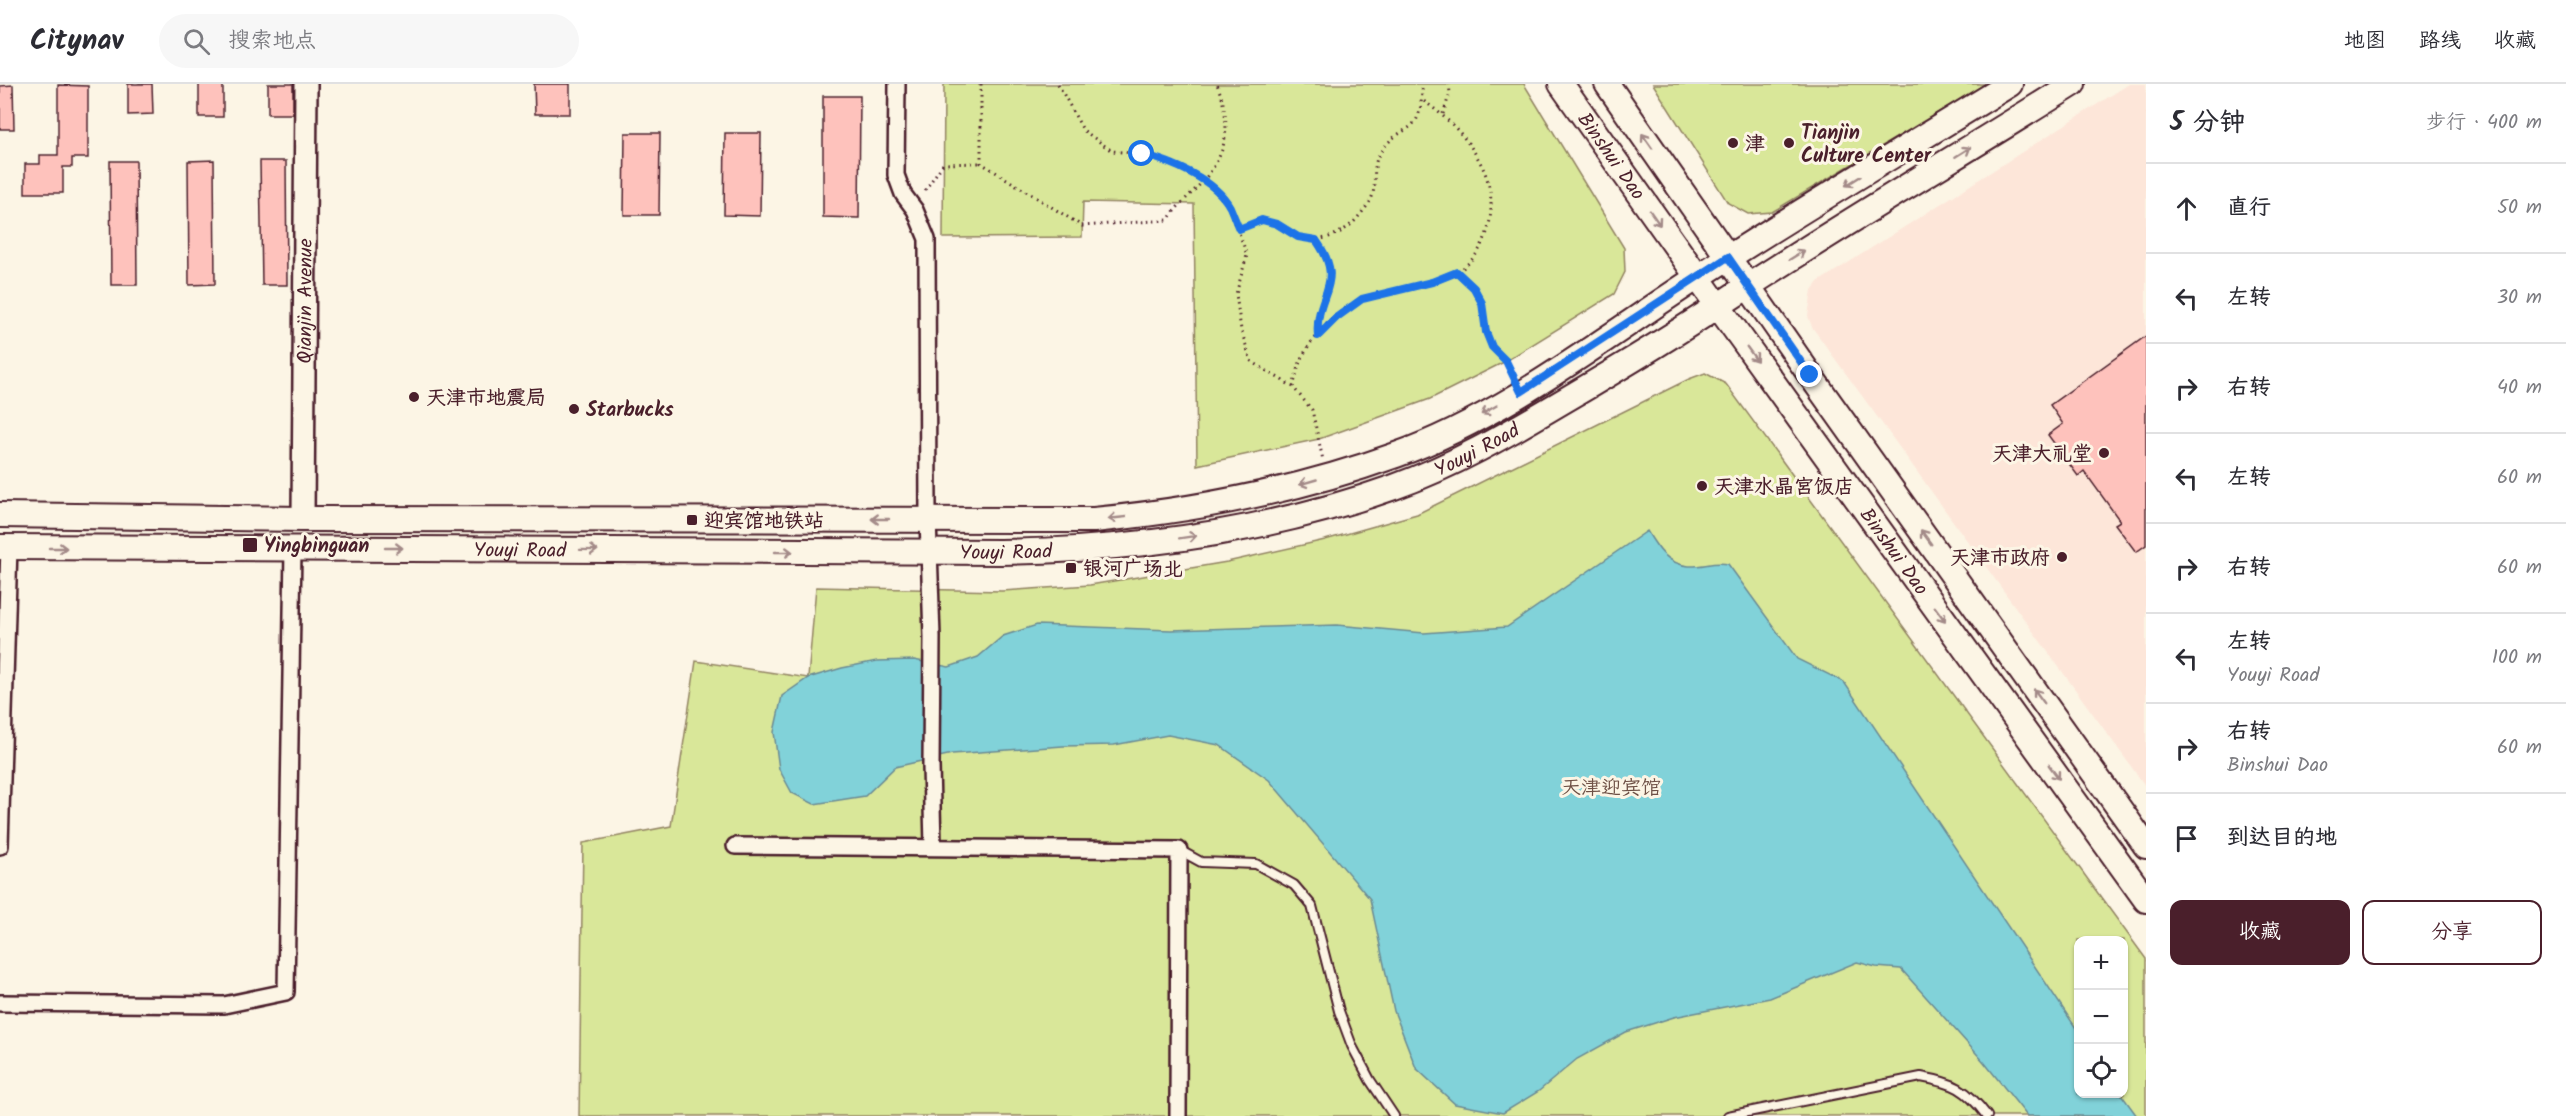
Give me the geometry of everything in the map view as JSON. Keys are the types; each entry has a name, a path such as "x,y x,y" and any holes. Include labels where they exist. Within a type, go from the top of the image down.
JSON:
{"main road":[{"name":"Binshui Dao","path":"1561,84 1697,277 2146,900"},
{"name":"Binshui Dao","path":"1607,84 2146,846"},
{"name":"Youyi Road","path":"0,515 309,519 1094,520 1241,500 1396,455 1429,441 1521,392 1728,257 2010,84"},
{"name":"Youyi Road","path":"4,547 1069,551 1227,531 1320,509 1394,487 1442,468 1486,446 1643,354 2073,84"}],"street":[{"name":"Qianjin Avenue","path":"306,84 309,519"},
{"name":"Qianjin Avenue","path":"309,519 318,84"},
{"path":"897,84 896,176 903,194 915,210 927,239 928,552 932,637 933,846"},
{"path":"0,846 4,547"},
{"path":"0,1003 224,1005 286,992 293,549"},
{"path":"735,846 1179,850 1178,1116"}],"lane":[{"path":"1179,850 1201,862 1256,864 1294,885 1312,906 1339,1011 1352,1046 1370,1080 1394,1116"},
{"path":"1728,1116 1921,1077 1949,1082 1976,1101 1987,1116"}],"path":[{"path":"981,84 981,163"},
{"path":"1058,84 1083,130 1112,152 1142,154 1173,163 1203,180 1229,205 1247,255 1236,294 1241,330 1251,361 1293,387 1312,410 1326,476"},
{"path":"925,190 944,164 981,163 1082,226 1168,220 1178,204 1203,180 1223,150 1227,125 1223,101 1217,84"},
{"path":"1239,229 1262,220 1277,224 1298,237 1316,240 1335,235 1357,219 1373,196 1379,154 1396,137 1412,129 1420,114 1422,84"},
{"path":"1443,114 1449,84"},
{"path":"1293,387 1303,355 1337,317 1362,299 1432,282 1457,272 1476,256 1489,230 1491,197 1481,163 1443,114 1422,100"},
{"path":"1316,240 1326,255 1331,278 1317,323 1318,336"},
{"path":"1457,272 1474,288 1482,303 1486,332 1492,347 1506,361 1521,392"}],"shaded area":[{"name":"天津市政府","path":"2129,84 2146,84 2146,787 1812,327 1808,316 1812,290 1818,282"}],"green space":[{"path":"944,84 1524,84 1624,248 1625,272 1614,294 1506,361 1430,399 1319,439 1197,465 1194,204 1083,202 1082,237 943,238"},
{"name":"Tianjin Culture Center","path":"1653,84 1986,84 1772,212 1748,214 1728,203"},
{"name":"天津迎宾馆","path":"1705,373 1726,384 2146,959 2146,1116 579,1116 583,843 671,826 696,661 808,678 816,587 1002,591 1090,585 1227,562 1325,540 1417,514 1689,379"}],"water":[{"path":"1647,531 1669,559 1681,565 1728,564 1797,659 1844,682 2074,1025 2074,1098 2124,1098 2137,1116 2027,1116 1984,1062 1901,969 1876,967 1857,962 1770,998 1674,1017 1626,1032 1577,1059 1539,1091 1503,1113 1455,1104 1416,1068 1394,1011 1370,899 1269,780 1219,745 1168,735 1114,745 1063,746 952,754 895,767 865,796 814,804 792,793 779,769 774,732 782,696 808,678 877,661 914,660 949,667 978,657 1003,636 1037,625 1171,630 1337,625 1424,633 1507,627"}],"building":[{"path":"128,84 152,84 153,114 128,115"},
{"path":"199,84 223,84 223,117 199,117"},
{"path":"268,84 293,84 293,114 268,114"},
{"path":"534,84 570,84 570,114 535,114"},
{"path":"13,85 14,129 0,129 0,86"},
{"path":"58,85 88,86 88,158 72,158 72,167 63,167 63,193 25,193 25,164 40,164 40,155 58,155"},
{"path":"823,96 860,96 859,218 823,217"},
{"path":"625,133 660,133 659,215 624,215"},
{"path":"725,133 761,133 760,216 724,215"},
{"path":"214,160 215,284 189,285 188,161"},
{"path":"110,161 136,161 137,285 111,285"},
{"path":"260,161 286,161 287,285 262,285"},
{"name":"天津大礼堂","path":"2146,336 2146,545 2136,552 2115,524 2120,521 2084,471 2078,476 2048,435 2063,424 2050,405"}],"place":[{"name":"津","path":"1733,143"},
{"name":"Tianjin Culture Center","path":"1789,143"},
{"name":"天津市地震局","path":"414,397"},
{"name":"Starbucks","path":"574,409"},
{"name":"天津大礼堂","path":"2104,453"},
{"name":"天津水晶宫饭店","path":"1702,486"},
{"name":"迎宾馆地铁站","path":"692,520"},
{"name":"Yingbinguan","path":"250,545"},
{"name":"天津市政府","path":"2062,557"},
{"name":"银河广场北","path":"1071,568"}],"route":[{"path":"1142,154 1173,163 1203,180 1229,205 1239,229 1262,220 1277,224 1298,237 1316,240 1326,255 1331,278 1317,323 1318,336 1337,317 1362,299 1432,282 1457,272 1474,288 1482,303 1486,332 1492,347 1506,361 1521,392 1728,257 1810,375"}]}
